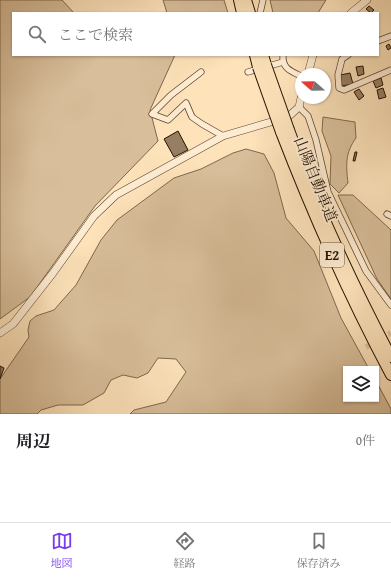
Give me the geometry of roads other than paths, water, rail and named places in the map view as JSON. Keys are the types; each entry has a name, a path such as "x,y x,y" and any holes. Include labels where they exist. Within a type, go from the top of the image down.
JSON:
{"highway":[{"path":"239,0 242,12"},
{"path":"246,0 250,12"},
{"name":"山陽自動車道","path":"262,62 285,131 328,247 356,307 391,375"},
{"name":"山陽自動車道","path":"285,131 335,244 391,357"}],"street":[{"path":"260,12 263,0"},
{"path":"352,12 367,0"},
{"path":"379,41 391,36"},
{"path":"283,56 283,62 287,69 295,73"},
{"path":"310,68 313,56"},
{"path":"346,56 342,58 338,75 339,88 344,90 391,70"},
{"path":"248,72 283,62"},
{"path":"201,72 171,95 152,114 168,120 186,103 192,117 223,136"},
{"path":"0,334 13,324 36,296 104,205 116,195 144,178 191,155 223,136 288,117 299,107 300,104"},
{"path":"299,107 308,116 328,192 366,271 391,305"}],"tunnel":[{"path":"366,347 391,333"}]}
